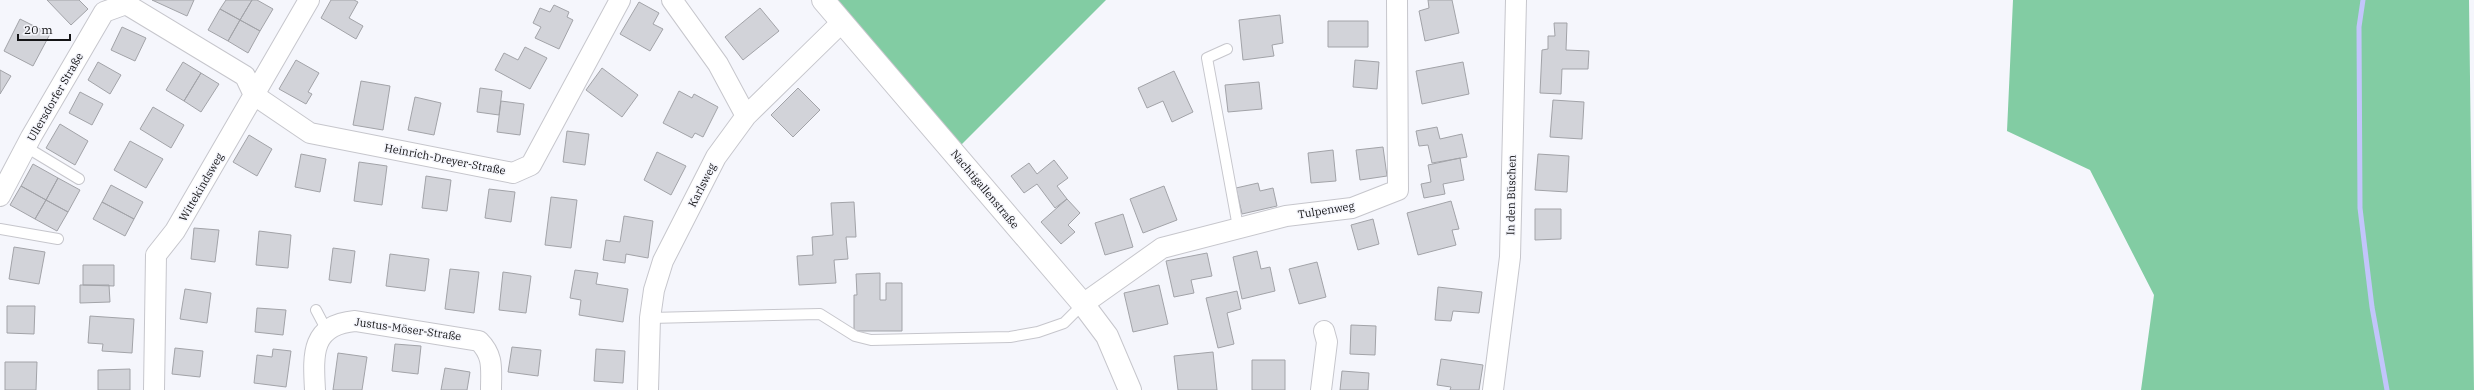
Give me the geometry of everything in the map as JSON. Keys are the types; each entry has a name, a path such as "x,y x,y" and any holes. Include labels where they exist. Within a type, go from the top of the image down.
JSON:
{"street":[{"name":"Wittekindsweg","path":"154,390 156,255 175,231 309,0"},
{"name":"Heinrich-Dreyer-Straße","path":"254,95 310,132 513,173 531,165 620,0"},
{"path":"672,0 718,64 746,116"},
{"name":"Nachtigallenstraße","path":"823,0 1083,304 1107,336 1130,390"},
{"name":"Tulpenweg","path":"1083,304 1162,248 1238,227 1286,216 1352,208 1398,190 1397,0"},
{"name":"In den Büschen","path":"1493,390 1510,257 1516,0"},
{"name":"Ullersdorfer Straße","path":"0,196 26,147 104,12 126,4 245,76 254,95"},
{"name":"Karlsweg","path":"648,390 650,318 654,290 664,261 716,157 746,116 842,22"},
{"name":"Justus-Möser-Straße","path":"326,329 340,322 355,321 479,341 488,350 491,364 491,390"},
{"path":"315,390 314,357 318,342 326,329"},
{"path":"1320,390 1327,342 1324,331"}],"lane":[{"path":"1226,49 1207,58 1238,227"},
{"path":"26,147 79,179"},
{"path":"0,229 58,239"},
{"path":"650,318 820,314 855,336 871,340 1010,337 1038,332 1064,323 1083,304"},
{"path":"316,310 326,329"}],"green space":[{"path":"834,0 1106,0 956,150"},
{"path":"2013,0 2469,0 2474,390 2141,390 2154,295 2090,170 2007,131"}],"building":[{"path":"47,0 79,0 88,9 71,25"},
{"path":"152,0 194,0 187,16"},
{"path":"226,0 252,0 240,20 220,9"},
{"path":"252,0 257,0 273,9 260,31 240,20"},
{"path":"331,0 354,0 358,2 349,18 363,26 356,39 321,18"},
{"path":"1428,0 1452,0 1459,33 1425,41 1419,11 1429,8"},
{"path":"639,2 659,13 653,24 663,29 650,51 620,34"},
{"path":"554,5 569,12 567,17 573,20 559,49 535,38 541,27 533,23 540,8 550,12"},
{"path":"760,8 779,31 743,60 725,37"},
{"path":"220,9 240,20 228,41 208,30"},
{"path":"1280,15 1283,43 1272,45 1274,56 1243,60 1239,20"},
{"path":"20,19 50,34 33,66 4,51"},
{"path":"240,20 260,31 248,53 228,41"},
{"path":"1328,21 1368,21 1368,47 1328,47"},
{"path":"1554,23 1567,23 1566,50 1589,51 1588,69 1562,69 1561,94 1540,93 1542,50 1548,49 1548,36 1555,36"},
{"path":"122,27 146,38 135,61 111,50"},
{"path":"525,47 547,58 530,89 495,70 504,53 518,60"},
{"path":"296,60 319,73 308,92 312,94 306,104 279,89"},
{"path":"1355,60 1379,62 1377,89 1353,87"},
{"path":"98,62 121,75 110,94 88,80"},
{"path":"183,62 201,73 184,101 166,90"},
{"path":"1463,62 1469,94 1422,104 1416,71"},
{"path":"602,68 638,95 622,117 586,90"},
{"path":"0,70 11,76 0,94"},
{"path":"1174,71 1193,112 1172,122 1163,101 1147,108 1138,88"},
{"path":"201,73 219,84 201,112 184,101"},
{"path":"361,81 390,86 383,130 353,125"},
{"path":"1259,82 1262,109 1228,112 1225,85"},
{"path":"480,88 502,91 499,115 477,112"},
{"path":"798,88 820,110 793,137 771,115"},
{"path":"679,91 692,98 694,94 718,107 703,137 695,133 692,138 663,123"},
{"path":"80,92 103,104 92,125 69,113"},
{"path":"415,97 441,103 434,135 408,130"},
{"path":"1553,100 1584,102 1582,139 1550,137"},
{"path":"501,101 524,104 520,135 497,132"},
{"path":"153,107 184,125 171,148 140,129"},
{"path":"60,124 88,141 75,165 46,148"},
{"path":"1437,127 1440,139 1462,134 1467,157 1432,163 1428,145 1419,146 1416,131"},
{"path":"567,131 589,134 585,165 563,162"},
{"path":"249,135 272,149 257,176 233,162"},
{"path":"130,141 163,159 146,188 114,170"},
{"path":"1383,147 1387,176 1360,180 1356,150"},
{"path":"1333,150 1336,181 1311,183 1308,153"},
{"path":"657,152 686,166 671,195 644,180"},
{"path":"301,154 326,159 320,192 295,187"},
{"path":"1538,154 1569,156 1567,192 1535,190"},
{"path":"1460,158 1464,180 1443,184 1445,194 1424,198 1421,184 1431,182 1428,165"},
{"path":"1054,160 1068,178 1057,186 1067,199 1055,208 1037,184 1024,193 1011,176 1029,163 1037,174"},
{"path":"359,162 387,166 382,205 354,201"},
{"path":"33,164 58,178 46,200 21,186"},
{"path":"426,176 451,180 447,211 422,208"},
{"path":"58,178 80,190 68,212 46,200"},
{"path":"1258,183 1260,191 1273,188 1277,206 1242,214 1236,188"},
{"path":"111,185 143,202 134,219 102,202"},
{"path":"21,186 46,200 35,219 10,205"},
{"path":"1164,186 1177,220 1143,233 1130,199"},
{"path":"489,189 515,192 511,222 485,218"},
{"path":"551,197 577,200 571,248 545,245"},
{"path":"1067,199 1080,213 1068,225 1075,232 1061,244 1041,222"},
{"path":"46,200 68,212 57,231 35,219"},
{"path":"1451,201 1459,229 1452,230 1456,245 1418,255 1407,213"},
{"path":"102,202 134,219 125,236 93,219"},
{"path":"854,202 856,237 846,237 848,259 834,260 836,283 799,285 797,256 813,255 812,237 833,235 831,203"},
{"path":"1535,209 1561,209 1561,239 1535,240"},
{"path":"1123,214 1133,247 1105,255 1095,223"},
{"path":"624,216 653,221 648,258 626,254 625,263 603,260 606,240 620,242"},
{"path":"1373,219 1379,244 1358,250 1351,225"},
{"path":"194,228 219,230 215,262 191,259"},
{"path":"259,231 291,235 288,268 256,265"},
{"path":"14,247 45,252 39,284 9,279"},
{"path":"333,248 355,251 351,283 329,280"},
{"path":"1257,251 1261,269 1270,267 1275,291 1242,299 1233,257"},
{"path":"1207,253 1212,276 1191,280 1194,293 1174,297 1166,261"},
{"path":"390,254 429,259 425,291 386,286"},
{"path":"1317,262 1326,297 1299,304 1289,269"},
{"path":"83,265 114,265 114,286 83,285"},
{"path":"450,269 479,272 474,313 445,309"},
{"path":"575,270 598,273 596,284 628,289 623,322 579,315 581,300 570,298"},
{"path":"503,272 531,276 526,313 499,310"},
{"path":"880,273 880,300 886,300 886,283 902,283 902,331 854,331 854,295 857,295 856,274"},
{"path":"80,285 109,285 110,302 80,303"},
{"path":"1159,285 1168,324 1133,332 1124,293"},
{"path":"1438,287 1482,292 1479,313 1453,311 1451,321 1435,320"},
{"path":"185,289 211,293 207,323 180,319"},
{"path":"1237,291 1241,309 1227,313 1234,344 1218,348 1206,298"},
{"path":"7,306 35,306 34,334 7,333"},
{"path":"257,308 286,310 283,335 255,332"},
{"path":"90,316 134,319 132,353 102,351 103,344 88,343"},
{"path":"1351,325 1376,326 1375,355 1350,354"},
{"path":"395,344 421,346 418,374 392,371"},
{"path":"512,347 541,350 538,376 508,372"},
{"path":"175,348 203,351 200,377 172,374"},
{"path":"273,349 291,351 286,387 254,383 257,355 272,357"},
{"path":"596,349 625,351 623,383 594,381"},
{"path":"1213,352 1217,390 1178,390 1174,356"},
{"path":"338,353 367,357 362,390 333,390"},
{"path":"1441,359 1483,365 1479,390 1450,390 1451,387 1437,385"},
{"path":"1252,360 1285,360 1285,390 1252,390"},
{"path":"5,362 37,362 36,390 5,390"},
{"path":"445,368 470,372 467,390 441,390"},
{"path":"130,369 130,390 98,390 98,370"},
{"path":"1342,371 1369,373 1368,390 1340,390"}],"waterway":[{"path":"2363,0 2359,27 2360,208 2372,307 2387,390"}]}
